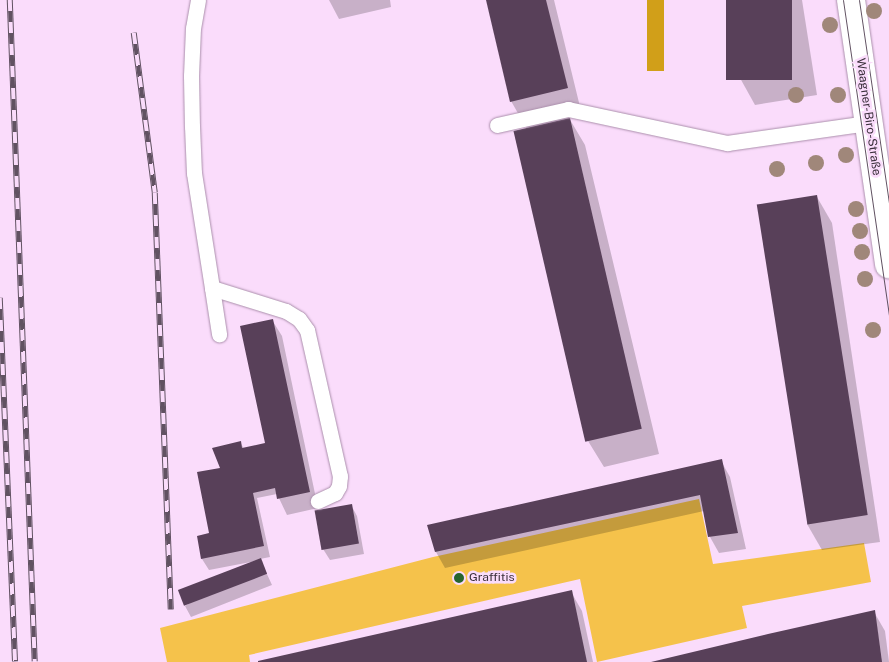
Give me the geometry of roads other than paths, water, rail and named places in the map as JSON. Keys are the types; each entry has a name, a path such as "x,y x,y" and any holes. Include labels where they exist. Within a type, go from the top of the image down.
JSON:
{"street":[{"name":"Waagner-Biro-Straße","path":"851,0 889,264"}],"lane":[{"path":"198,0 192,47 194,173 219,334"},
{"path":"497,125 568,109 727,143 868,123"},
{"path":"212,288 286,311 299,319 307,330 340,476 339,486 335,493 318,501"}],"tram line":[{"path":"843,0 889,317"},
{"path":"859,0 889,204"}],"railway":[{"path":"10,0 35,662"},
{"path":"134,33 155,193 171,610"},
{"path":"0,298 15,662"}],"place":[{"name":"Graffitis","path":"459,578"}]}
